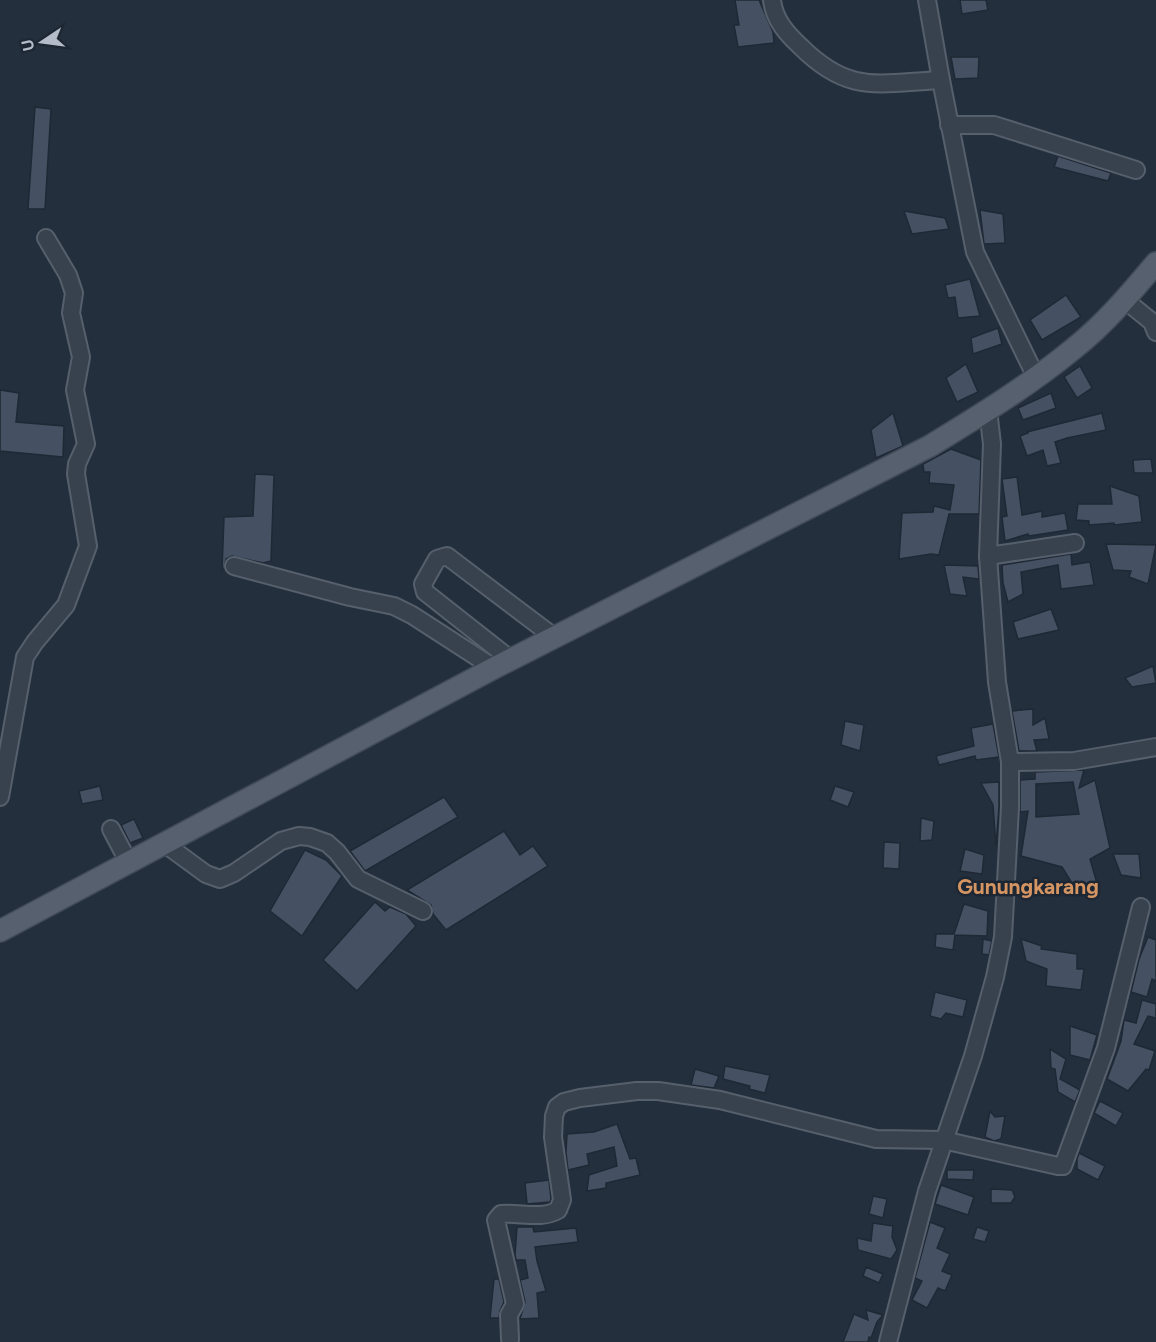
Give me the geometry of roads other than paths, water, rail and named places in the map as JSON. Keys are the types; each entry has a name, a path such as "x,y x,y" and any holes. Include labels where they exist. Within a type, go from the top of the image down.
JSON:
{"main road":[{"path":"0,931 502,664 930,446 988,410 1074,349 1125,300 1156,263"}],"street":[{"path":"772,0 779,22 793,39 812,57 841,77 869,84 941,80"},
{"path":"927,0 975,252 1036,377"},
{"path":"950,125 994,125 1136,170"},
{"path":"0,797 25,657 66,605 89,542 76,477 76,464 86,444 75,390 81,357 71,313 74,292 69,276 46,238"},
{"path":"1125,300 1152,322 1156,332"},
{"path":"888,1342 924,1202 973,1056 995,977 1003,937 1010,762 997,682 988,556 992,444 988,410"},
{"path":"988,556 1075,543"},
{"path":"502,664 425,592 423,584 437,559 447,556 554,637"},
{"path":"234,566 350,597 394,606 502,664"},
{"path":"1010,762 1074,761 1156,747"},
{"path":"111,829 129,862"},
{"path":"165,844 206,874 220,879 234,873 281,841 299,836 310,837 327,843 336,851 357,879 423,910"},
{"path":"510,1339 509,1315 515,1304 496,1220 501,1214 539,1216 558,1210 562,1200 555,1155 553,1121 557,1107 564,1102 605,1094 658,1091 720,1100 876,1139 943,1140 1063,1166 1106,1048 1141,908"}],"district":[{"name":"Gunungkarang","path":"1028,886"}]}
